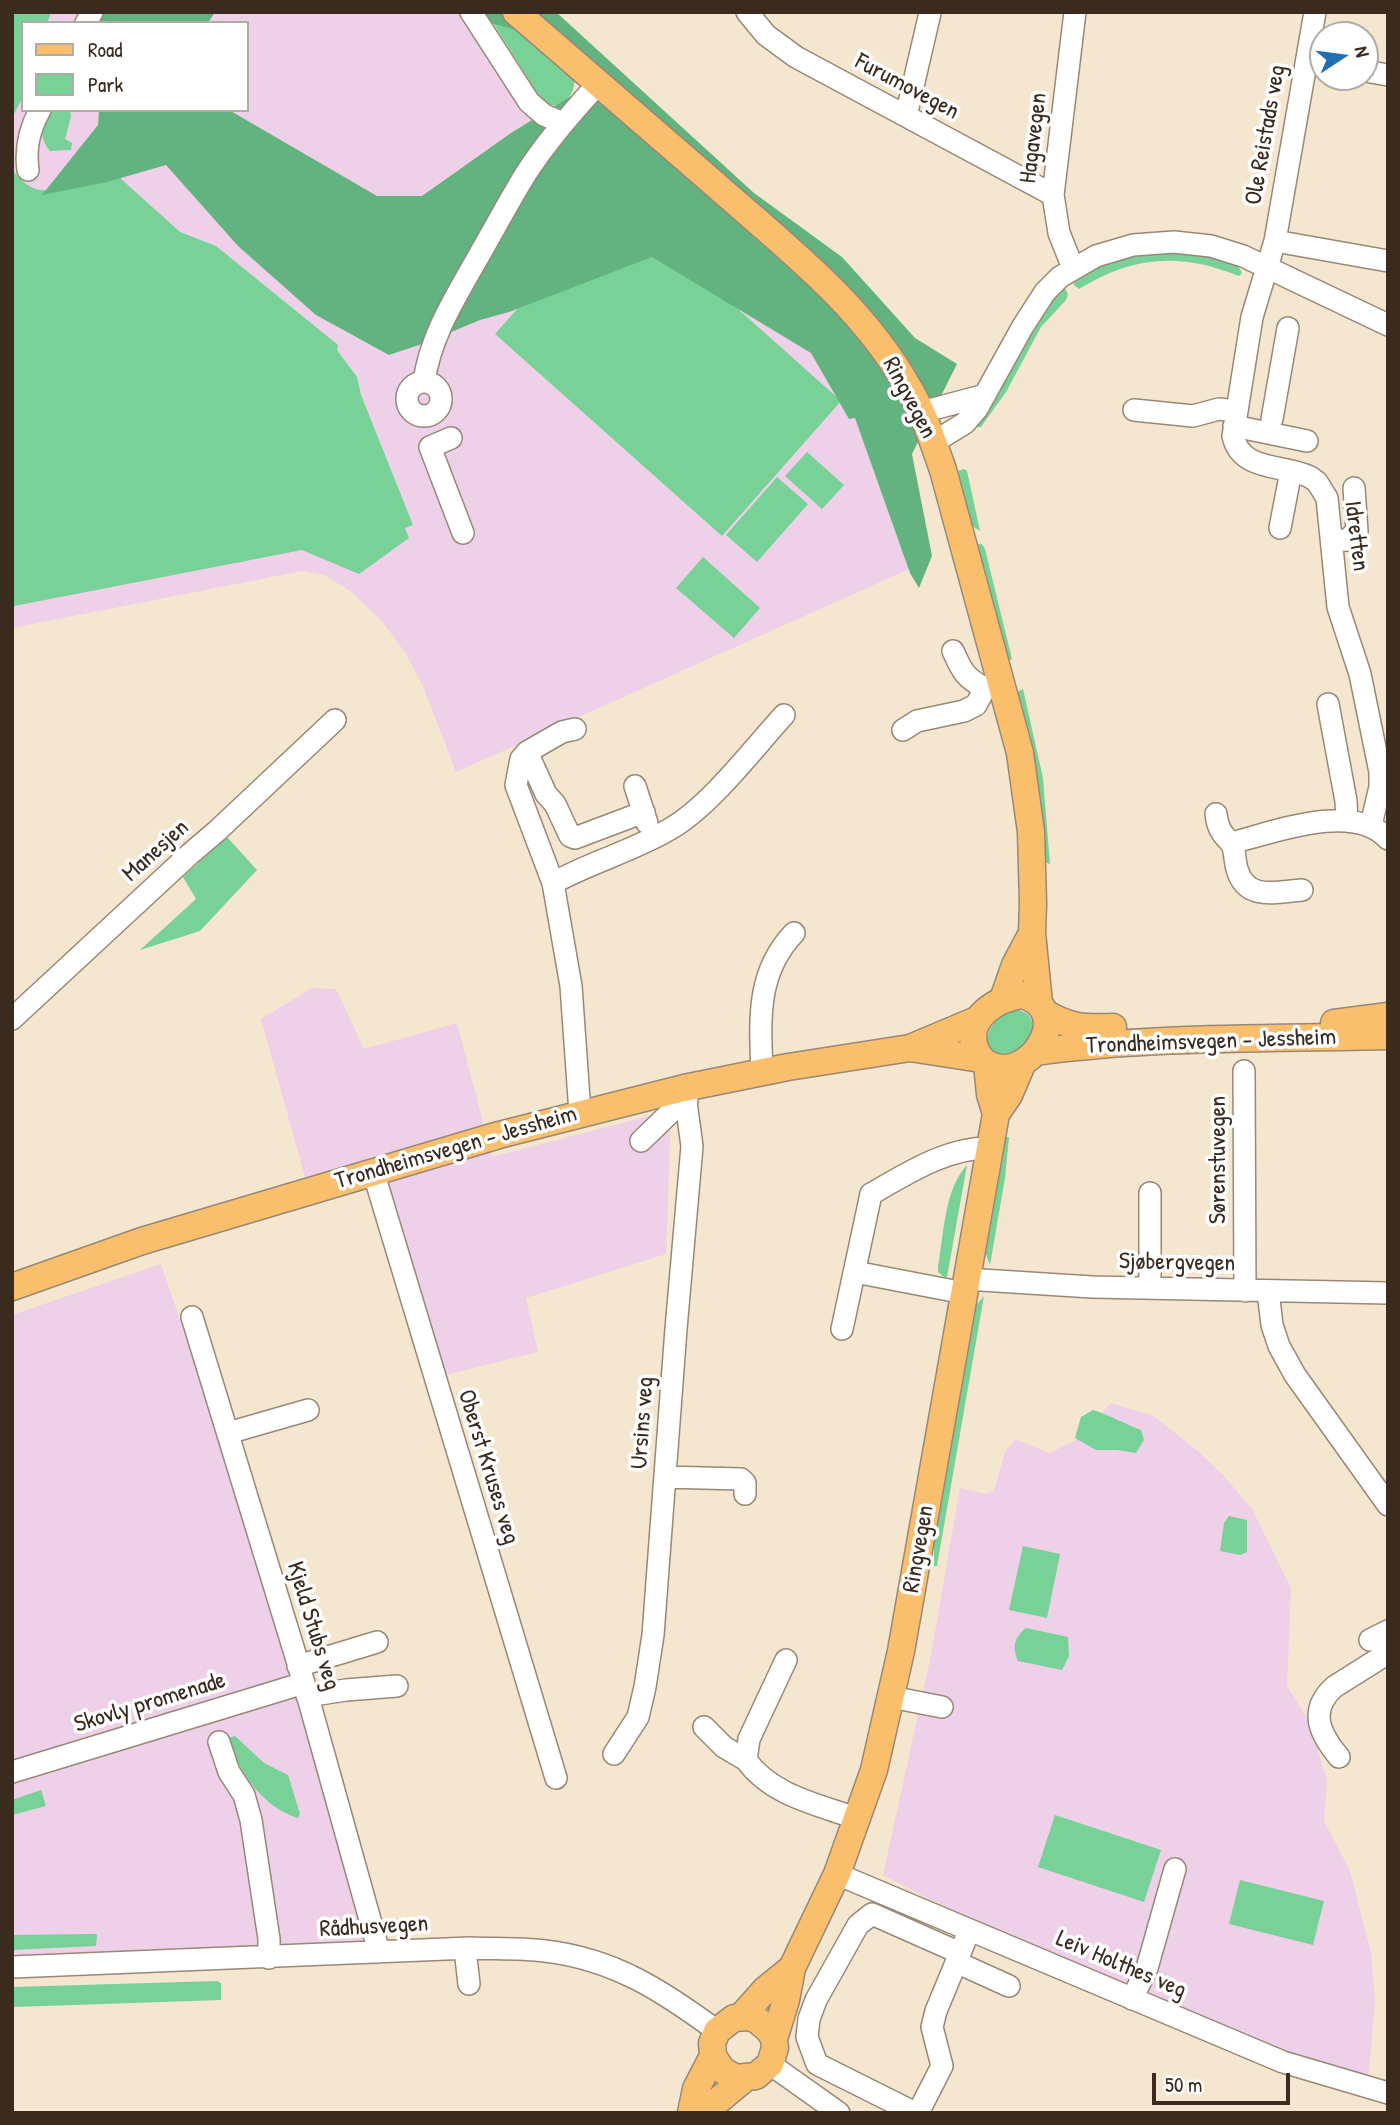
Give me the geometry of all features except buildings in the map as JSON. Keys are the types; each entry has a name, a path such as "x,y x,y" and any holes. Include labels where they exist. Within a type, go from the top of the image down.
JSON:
{"main road":[{"name":"Ringvegen","path":"516,12 834,292 889,355 922,412 933,442 993,685 1017,742 1027,796 1033,878 1032,933 1042,1008"},
{"name":"Ringvegen","path":"1003,999 1014,965 1032,933"},
{"path":"1022,995 1032,998 1042,1008 1048,1022 1046,1033 1029,1057 1007,1068 984,1061 973,1038 984,1012 1003,999 1022,995"},
{"name":"Trondheimsvegen - Jessheim","path":"1042,1008 1061,1022 1079,1028 1331,1023 1388,1016"},
{"name":"Trondheimsvegen - Jessheim","path":"12,1287 142,1241 373,1171 580,1113 686,1094 762,1072 910,1048 979,1019"},
{"name":"Trondheimsvegen - Jessheim","path":"1029,1057 1079,1046 1246,1038 1388,1036"},
{"name":"Trondheimsvegen - Jessheim","path":"910,1048 984,1061"},
{"name":"Ringvegen","path":"772,2052 792,1968 837,1874 874,1770 891,1697 996,1114 1009,1096 1029,1057"},
{"name":"Ringvegen","path":"984,1061 996,1114"},
{"name":"Ringvegen","path":"715,2043 727,2021 741,2017 766,1989 792,1968"},
{"path":"704,2113 744,2079 756,2076 772,2052 765,2025 750,2017 741,2017"},
{"path":"715,2043 722,2070 728,2075 744,2079"},
{"path":"691,2113 696,2089 715,2043"}],"street":[{"path":"471,12 529,102 544,115 563,123"},
{"name":"Furumovegen","path":"747,12 766,35 796,57 1053,195"},
{"name":"Hagavegen","path":"1073,268 1059,233 1053,195 1075,12"},
{"path":"906,116 930,13"},
{"path":"424,382 426,364 452,303 526,174 563,123 598,83"},
{"name":"Ole Reistads veg","path":"1266,266 1275,241 1309,89"},
{"path":"28,170 26,152 32,125 39,112"},
{"path":"1275,241 1388,261"},
{"path":"933,442 965,423 976,410 1045,292 1073,268 1096,256 1133,245 1174,242 1211,246 1266,266 1388,324"},
{"path":"1235,419 1252,317 1266,266"},
{"path":"1272,419 1288,328"},
{"path":"1242,381 1278,387"},
{"path":"922,412 985,395"},
{"path":"1134,410 1193,416 1219,409 1235,419 1307,441"},
{"name":"Idretten","path":"1232,843 1302,826 1347,820 1380,832 1380,772 1360,674 1338,607 1329,507 1323,490 1310,477 1247,459 1235,446 1235,419"},
{"path":"451,438 430,447 463,533"},
{"path":"1280,527 1291,471"},
{"path":"1332,541 1352,538 1357,531 1354,488"},
{"path":"904,730 917,721 964,711 976,705 993,685 969,680 961,670 953,650"},
{"path":"1328,704 1347,820"},
{"path":"553,883 671,828 697,809 784,715"},
{"name":"Manesjen","path":"12,1020 335,720"},
{"path":"575,729 562,732 527,752 521,759 516,785 553,883 571,986 580,1113"},
{"path":"527,752 546,794 555,804 570,835 575,838 643,813"},
{"path":"635,786 652,839"},
{"path":"1216,814 1223,835 1232,843 1237,870 1250,890 1302,890"},
{"path":"762,1072 762,1003 770,967 781,946 794,933"},
{"name":"Sørenstuvegen","path":"1244,1071 1245,1290"},
{"path":"641,1141 686,1094"},
{"name":"Ursins veg","path":"614,1754 638,1717 653,1635 692,1146 686,1094"},
{"path":"842,1329 872,1194 917,1168 951,1154 974,1148 990,1148"},
{"name":"Oberst Kruses veg","path":"373,1171 556,1778"},
{"path":"1150,1193 1150,1288"},
{"name":"Sjøbergvegen","path":"855,1272 965,1286 1388,1293"},
{"path":"1268,1290 1272,1325 1279,1346 1295,1375 1388,1505"},
{"name":"Kjeld Stubs veg","path":"192,1317 303,1682 379,1952"},
{"path":"228,1433 308,1410"},
{"path":"665,1477 741,1479 745,1483 745,1494"},
{"path":"303,1682 377,1642"},
{"path":"1339,1757 1321,1730 1320,1707 1327,1693 1334,1687 1388,1653"},
{"path":"746,1760 749,1739 786,1660"},
{"path":"303,1682 346,1689 397,1686"},
{"name":"Skovly promenade","path":"12,1772 303,1682"},
{"path":"891,1697 942,1707"},
{"path":"704,1727 724,1747 746,1760 758,1776 783,1792 858,1819"},
{"path":"219,1742 229,1772 244,1794 251,1820 269,1939 269,1958"},
{"path":"1132,1999 1147,1968 1175,1869"},
{"name":"Leiv Holthes veg","path":"837,1874 1283,2062 1388,2094"},
{"path":"969,1930 958,1957 936,2011 932,2027 942,2066 916,2113 817,2064 807,2037 809,2019 816,2000 858,1925 872,1914 958,1957 1009,1986"},
{"path":"465,1949 469,1984"},
{"name":"Rådhusvegen","path":"12,1967 465,1949 543,1951 571,1955 615,1968 645,1982 715,2043"},
{"path":"772,2052 818,2098 839,2113"},
{"path":"818,2098 835,2073"}],"shaded area":[{"path":"12,12 479,12 536,96 844,380 916,566 456,772 423,686 405,652 381,620 349,590 324,575 302,571 12,628"},
{"path":"312,988 336,989 364,1049 457,1023 492,1157 671,1110 666,1254 526,1298 538,1352 441,1376 373,1157 305,1177 261,1019"},
{"path":"161,1264 301,1677 339,1803 364,1942 12,1956 12,1315"},
{"path":"1110,1403 1152,1415 1198,1451 1224,1476 1252,1509 1291,1588 1287,1686 1309,1721 1327,1780 1324,1821 1350,1871 1371,1953 1375,2003 1368,2080 1307,2062 1168,2006 927,1898 883,1875 930,1660 960,1488 986,1494 994,1491 1005,1452 1015,1439 1049,1453 1085,1436"}],"green space":[{"path":"12,12 51,12 48,21 21,21 21,101 12,118"},
{"path":"100,12 215,12 209,21 101,21"},
{"path":"450,12 556,12 754,193 842,257 915,338 957,364 912,454 932,556 919,588 910,573 855,418 849,419 811,353 652,257 389,355 316,315 238,246 166,165 107,182 42,195 98,125 99,112 232,112 377,196 422,196 511,133 591,84 561,42"},
{"path":"486,12 503,12 574,76 572,93 564,102 554,106 539,96"},
{"path":"49,112 70,112 65,139 72,143 71,150 50,151 43,136"},
{"path":"100,160 180,232 216,246 338,345 337,350 357,377 361,395 413,525 405,528 409,538 359,574 302,550 14,606 12,169 23,182 45,190 67,184"},
{"path":"615,199 841,401 722,536 495,334"},
{"path":"1156,251 1207,254 1237,264 1242,273 1239,276 1197,263 1157,261 1118,270 1079,289 1074,285 1073,279 1113,261"},
{"path":"1064,287 1068,294 1066,300 1041,327 1006,392 981,427 973,427 1002,386 1036,321"},
{"path":"807,452 844,485 822,509 785,476"},
{"path":"958,471 967,471 980,531 971,525"},
{"path":"777,477 808,504 757,562 726,535"},
{"path":"979,544 985,549 1012,659 1008,661 976,547"},
{"path":"703,557 760,608 734,638 676,588"},
{"path":"1023,689 1043,778 1050,864 1044,862 1037,777 1017,692"},
{"path":"227,837 257,870 200,931 140,950 196,899 183,877"},
{"path":"1018,1010 1027,1014 1032,1021 1029,1037 1014,1051 993,1052 987,1040 993,1024 1001,1016"},
{"path":"1006,1137 1009,1137 1005,1178 990,1265 985,1252"},
{"path":"967,1165 947,1277 944,1277 938,1272 938,1267 946,1213 959,1175"},
{"path":"984,1296 937,1566 934,1566 934,1543 971,1330 977,1304"},
{"path":"1093,1410 1141,1430 1144,1440 1136,1453 1096,1450 1075,1438 1081,1417"},
{"path":"1229,1516 1247,1520 1247,1552 1240,1555 1220,1551 1224,1523"},
{"path":"1023,1546 1060,1554 1047,1618 1009,1610"},
{"path":"1026,1628 1068,1637 1069,1656 1062,1670 1018,1661 1015,1643"},
{"path":"235,1736 264,1763 288,1775 300,1814 298,1818 273,1806 254,1787 245,1775 228,1738"},
{"path":"41,1790 46,1806 12,1815 12,1800"},
{"path":"1055,1815 1161,1850 1144,1902 1038,1867"},
{"path":"1240,1880 1324,1901 1313,1945 1229,1924"},
{"path":"95,1934 96,1946 12,1950 12,1935"},
{"path":"221,1983 221,2000 14,2007 12,1987"}]}
